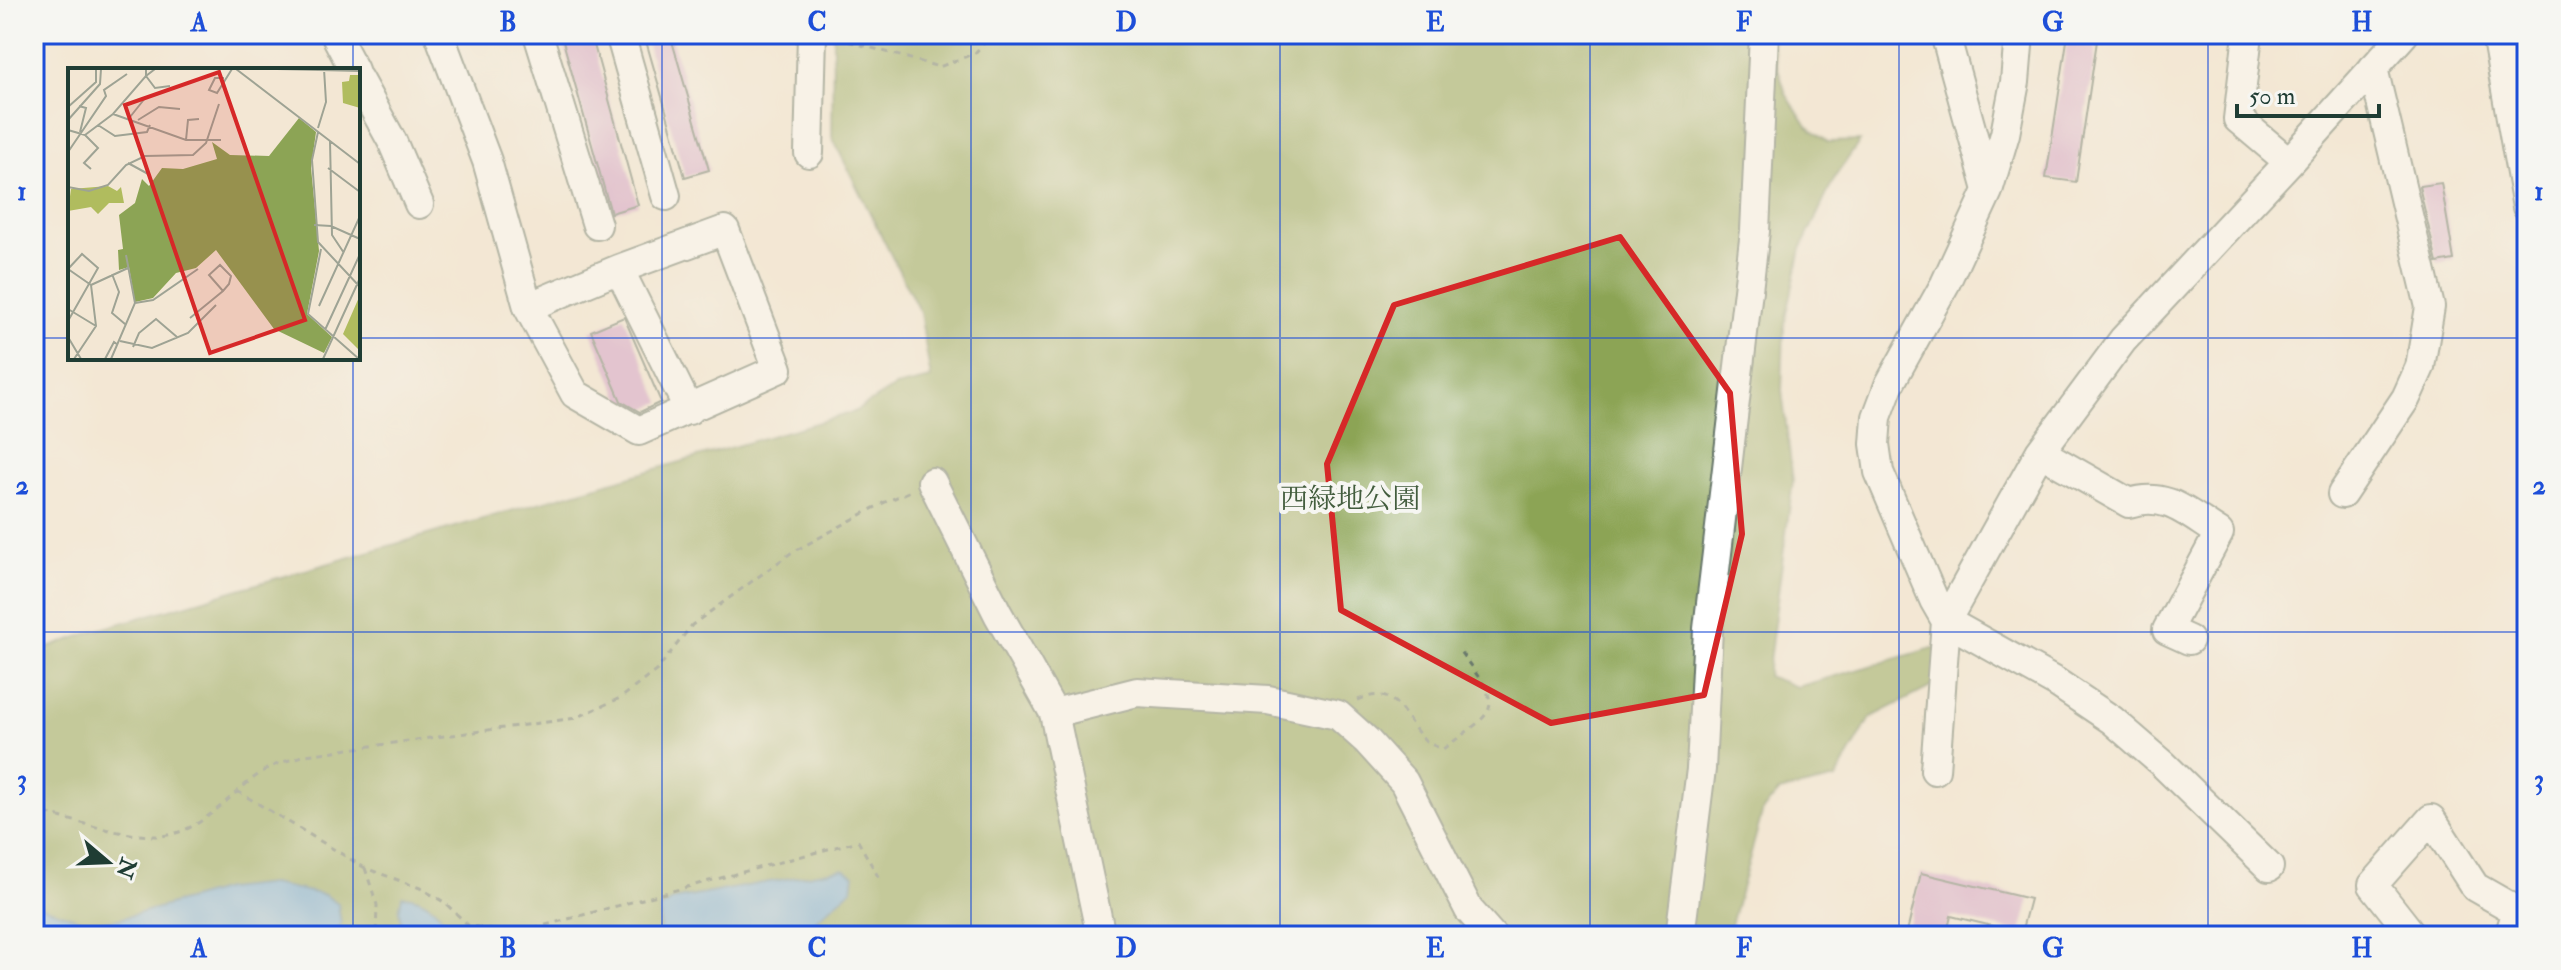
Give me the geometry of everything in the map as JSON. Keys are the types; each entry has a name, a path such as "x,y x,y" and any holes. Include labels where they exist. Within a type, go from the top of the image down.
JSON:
{"street":[{"path":"335,34 353,68"},
{"path":"439,34 487,161 528,307 575,394 639,431 778,369 725,230 528,307"},
{"path":"538,34 597,225"},
{"path":"620,34 666,196"},
{"path":"1680,936 1701,769 1708,629 1755,231 1764,34"},
{"path":"1945,34 1988,191"},
{"path":"2019,34 2015,82 2005,134 1988,191 1945,284 1889,385 1877,417 1875,444 1879,472 1946,621 2057,683 2112,720 2163,764 2269,867"},
{"path":"2248,34 2238,119 2289,162"},
{"path":"1935,770 1946,621 2040,452 2123,340 2289,162 2402,34"},
{"path":"2496,34 2527,207"},
{"path":"809,153 823,36"},
{"path":"2342,494 2406,398 2420,367 2430,307 2373,68"},
{"path":"360,83 392,141 419,204"},
{"path":"619,269 689,410"},
{"path":"2040,452 2129,503 2145,498 2167,500 2219,533 2167,630 2189,640"},
{"path":"932,482 998,614 1054,713 1101,936"},
{"path":"1054,713 1137,692 1268,700 1338,715 1367,741 1404,782 1469,910 1492,936"},
{"path":"2413,936 2373,885 2431,819 2475,887 2517,911 2509,936"}],"path":[{"path":"823,36 939,67 975,53 992,34"},
{"path":"34,811 125,833 158,836 186,830 221,808 237,791 268,768 306,755 455,732 576,718 622,697 657,670 692,625 791,553 883,503 932,482"},
{"path":"1338,715 1355,701 1369,695 1382,695 1394,700 1427,742 1443,749 1490,712 1491,700 1459,650"},
{"path":"237,791 365,868 420,888 444,902 468,925 510,934 858,841 879,878"},
{"path":"365,868 377,905 376,936"},
{"path":"463,936 468,925"}],"highlighted area":[{"path":"1620,237 1730,393 1742,534 1704,695 1551,723 1341,610 1327,464 1394,305"}],"green space":[{"name":"西緑地公園","path":"833,34 1771,34 1786,94 1807,126 1828,142 1860,141 1835,177 1801,249 1784,327 1782,391 1793,481 1767,676 1797,687 1936,647 1937,684 1870,718 1836,779 1779,792 1763,810 1728,936 34,936 34,653 97,630 854,412 895,387 931,379 920,313 832,137"}],"water":[{"path":"844,868 854,875 852,889 797,936 659,936 661,908 673,900"},
{"path":"271,884 325,895 338,904 341,924 333,936 34,936 34,904 91,923 119,919 225,889"},
{"path":"402,896 418,899 433,908 444,920 450,936 403,936 399,911"}],"building":[{"path":"561,34 591,34 638,205 611,213"},
{"path":"644,34 670,34 709,170 685,177"},
{"path":"2068,34 2098,34 2076,182 2046,178"},
{"path":"2441,183 2454,260 2437,263 2419,186"},
{"path":"624,317 661,402 640,412 621,401 591,331"},
{"path":"1921,873 2030,899 2021,933 1951,916 1946,936 1906,936"}]}
